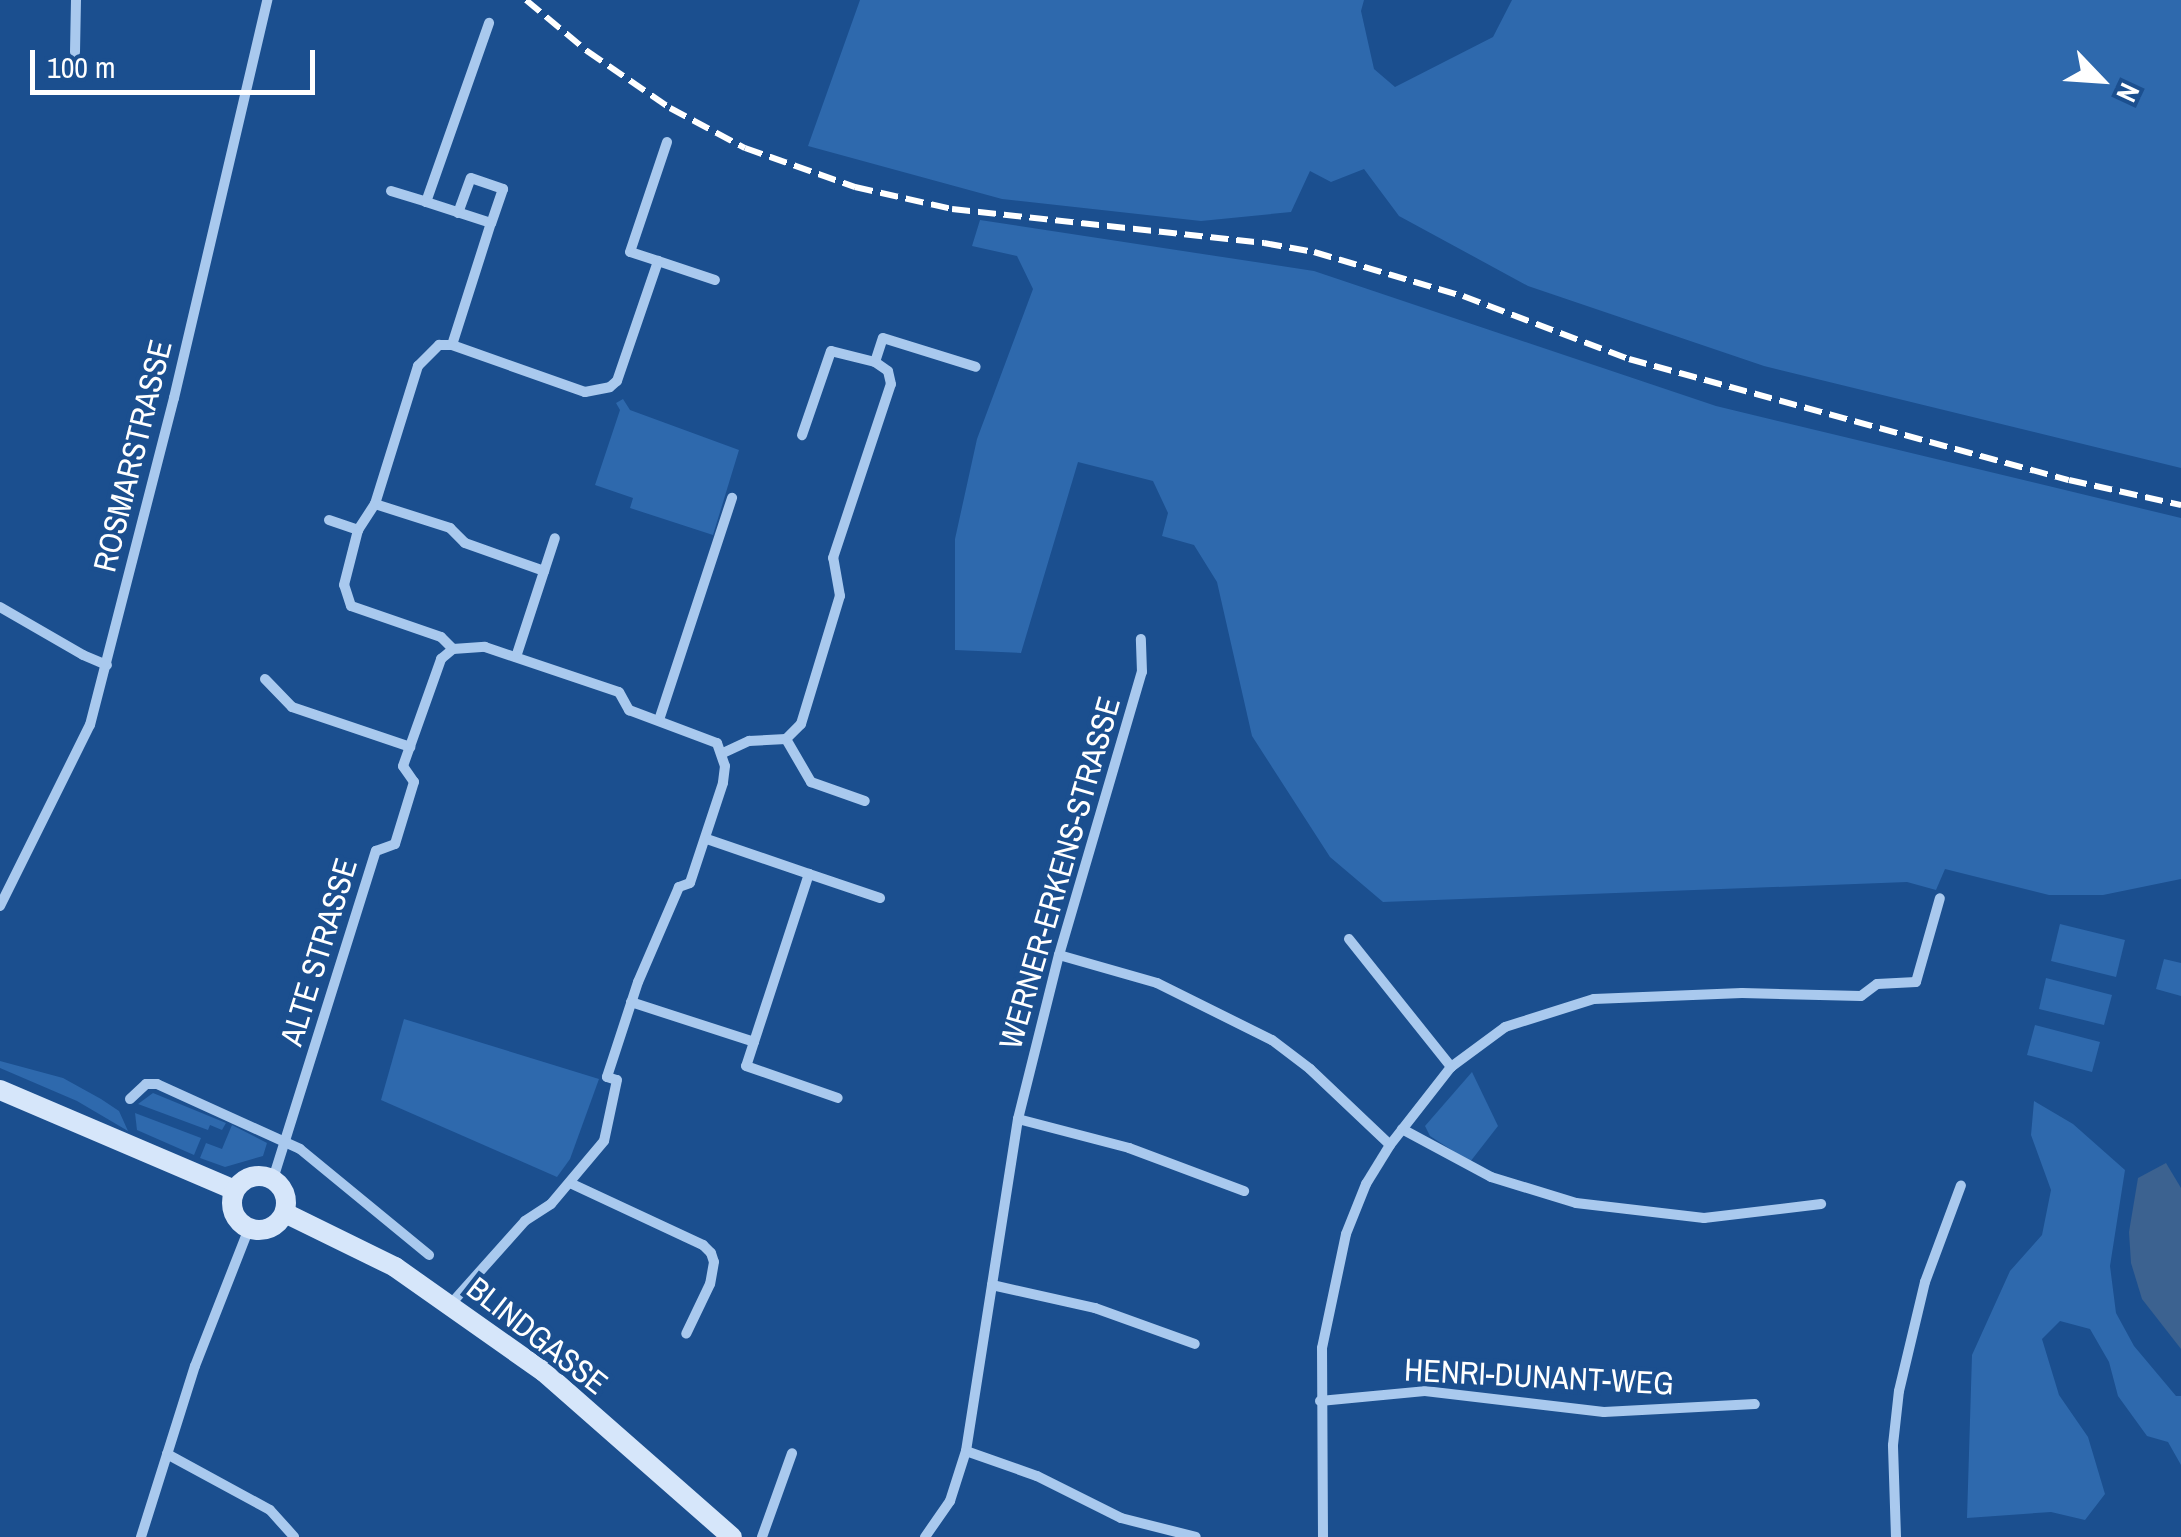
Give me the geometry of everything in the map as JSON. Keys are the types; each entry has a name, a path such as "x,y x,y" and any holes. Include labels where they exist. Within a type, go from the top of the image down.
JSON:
{"main road":[{"path":"0,1090 11,1101 235,1190"},
{"path":"248,1178 273,1179 286,1198 285,1213 270,1228 250,1228 232,1208 235,1190 248,1178"},
{"name":"BLINDGASSE","path":"285,1213 395,1267 544,1372 732,1537"}],"street":[{"path":"74,52 76,0"},
{"name":"ROSMARSTRASSE","path":"1,899 78,754 107,665 267,0"},
{"path":"426,202 488,23"},
{"path":"668,142 630,252 716,280"},
{"path":"452,345 503,190 471,178 458,213"},
{"path":"391,191 491,223"},
{"path":"450,1304 525,1221 551,1204 570,1184 604,1141 618,1080 608,1077 632,1002 679,887 690,883 707,839 723,783 722,753 705,736 629,710 619,692 484,647 453,649 441,637 351,606 344,585 358,530 376,504 418,366 439,346 452,345 585,392 610,388 621,372 658,262"},
{"path":"875,362 883,338 976,367"},
{"path":"722,753 748,742 786,738 801,724 840,596 833,558 890,384 888,371 875,362 831,350 802,435"},
{"path":"660,720 732,498"},
{"path":"376,504 450,528 466,543 544,572"},
{"path":"328,520 358,530"},
{"path":"516,657 555,538"},
{"path":"0,606 83,656 107,665"},
{"name":"WERNER-ERKENS-STRASSE","path":"924,1537 950,1500 966,1450 1018,1119 1059,955 1142,672 1141,639"},
{"name":"ALTE STRASSE","path":"273,1179 376,852 395,844 414,782 403,766 437,668 453,649"},
{"path":"264,679 292,706 410,748"},
{"path":"786,738 811,782 865,801"},
{"path":"707,839 880,898"},
{"path":"809,874 746,1066 838,1098"},
{"path":"1323,1537 1322,1348 1346,1234 1366,1184 1390,1145 1451,1067 1505,1027 1594,1000 1742,993 1861,996 1877,984 1916,982 1940,898"},
{"path":"1349,939 1451,1067"},
{"path":"1059,955 1157,982 1272,1040 1310,1069 1390,1145"},
{"path":"632,1002 754,1042"},
{"path":"130,1098 146,1084 157,1084 300,1149 429,1255"},
{"path":"1018,1119 1129,1148 1244,1190"},
{"path":"1402,1129 1492,1178 1576,1203 1704,1218 1821,1204"},
{"path":"570,1184 703,1245 711,1253 714,1262 710,1284 686,1334"},
{"path":"1896,1537 1894,1446 1898,1391 1925,1282 1962,1185"},
{"path":"140,1537 250,1228"},
{"path":"992,1286 1095,1308 1195,1344"},
{"name":"HENRI-DUNANT-WEG","path":"1320,1401 1425,1391 1604,1412 1755,1404"},
{"path":"966,1450 1037,1476 1122,1518 1196,1537"},
{"path":"762,1537 792,1453"},
{"path":"167,1454 270,1510 294,1537"}],"shaded area":[{"path":"860,0 1364,0 1361,11 1374,69 1395,87 1493,37 1512,0 2181,0 2181,468 1764,366 1528,286 1399,216 1364,169 1331,182 1310,171 1291,212 1201,221 1002,199 808,146"},
{"path":"980,220 1314,271 1716,406 2181,518 2181,879 2103,895 2049,895 1945,869 1936,890 1907,882 1383,902 1330,857 1252,736 1217,582 1194,545 1162,536 1168,513 1153,481 1078,462 1021,653 955,650 955,539 977,439 1033,289 1017,256 972,246"},
{"path":"623,399 630,410 739,450 713,535 630,508 633,498 595,485 620,410 616,403"},
{"path":"2060,924 2125,940 2116,977 2051,961"},
{"path":"2164,959 2181,963 2181,996 2156,989"},
{"path":"2046,978 2112,995 2104,1025 2039,1009"},
{"path":"404,1019 599,1079 570,1159 557,1177 381,1100"},
{"path":"2035,1025 2100,1042 2092,1072 2027,1055"},
{"path":"0,1061 63,1078 119,1111 128,1131 77,1101 0,1068"},
{"path":"1472,1072 1498,1126 1470,1162 1430,1136 1425,1126"},
{"path":"153,1093 226,1123 222,1130 210,1125 208,1130 138,1104"},
{"path":"2034,1101 2073,1124 2125,1170 2110,1266 2116,1313 2134,1346 2176,1396 2181,1396 2181,1465 2168,1442 2147,1436 2118,1396 2109,1362 2090,1329 2060,1321 2042,1339 2059,1395 2088,1437 2105,1494 2085,1520 2051,1512 1967,1518 1972,1355 2010,1271 2042,1235 2051,1190 2031,1135"},
{"path":"135,1113 201,1138 194,1155 137,1130"},
{"path":"232,1125 267,1143 263,1156 225,1167 200,1158 206,1143 222,1149"},
{"path":"2166,1163 2181,1188 2181,1349 2142,1299 2131,1263 2129,1232 2138,1178"}],"railway":[{"path":"526,0 587,51 670,108 745,148 855,187 952,209 1264,243 1314,252 1463,296 1629,359 2069,480 2181,505"}]}
